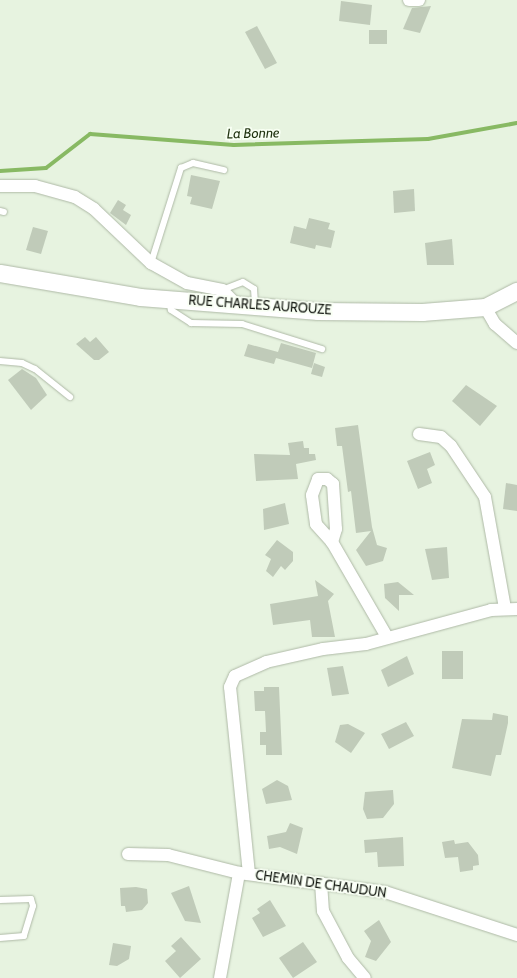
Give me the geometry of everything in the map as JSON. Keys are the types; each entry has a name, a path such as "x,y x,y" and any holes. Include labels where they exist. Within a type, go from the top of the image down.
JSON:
{"street":[{"path":"409,0 419,0"},
{"path":"0,186 35,186 75,197 94,209 151,263 187,283 222,290 236,304"},
{"name":"RUE CHARLES AUROUZE","path":"0,273 168,298 318,311 422,312 485,307 517,291"},
{"path":"485,307 495,324 517,343"},
{"path":"220,978 244,873 232,681 266,662 387,638 511,609 485,497 451,446 440,437 419,434"},
{"path":"332,542 387,638"},
{"name":"CHEMIN DE CHAUDUN","path":"128,854 168,855 244,873 386,892 517,935"},
{"path":"320,883 323,911 348,958 365,978"}],"lane":[{"path":"151,263 181,168 193,163 224,170"},
{"path":"222,290 243,282 254,289 255,305"},
{"path":"168,298 171,310 191,324 242,324 322,349"},
{"path":"0,361 22,363 35,369 70,397"},
{"path":"0,900 31,899 33,906 24,936 0,938"}],"building":[{"path":"341,1 372,5 370,25 339,21"},
{"path":"431,6 420,33 403,29 412,8"},
{"path":"257,26 277,63 265,69 245,32"},
{"path":"369,30 387,30 387,44 369,44"},
{"path":"191,175 220,181 212,209 190,204 192,197 187,196"},
{"path":"414,189 415,211 394,213 393,191"},
{"path":"118,200 126,205 123,210 131,215 126,225 110,213"},
{"path":"309,218 330,223 328,229 335,231 331,248 316,245 315,249 290,243 294,226 306,229"},
{"path":"33,227 48,231 41,254 26,250"},
{"path":"452,239 454,265 427,265 425,243"},
{"path":"85,337 90,342 96,337 109,352 99,360 94,360 76,344"},
{"path":"281,343 316,353 312,368 276,358 274,364 244,356 248,344 278,352"},
{"path":"314,363 325,367 322,377 311,374"},
{"path":"22,369 36,378 47,395 31,410 8,380"},
{"path":"466,385 497,406 480,426 452,401"},
{"path":"358,425 372,527 377,545 387,548 383,561 366,566 356,550 371,531 356,533 351,491 348,492 342,446 337,446 335,428"},
{"path":"303,441 304,448 309,448 309,454 315,454 316,460 296,464 298,479 256,481 254,454 290,455 288,443"},
{"path":"430,452 435,465 427,469 432,483 418,489 407,461"},
{"path":"506,483 517,485 517,511 503,509"},
{"path":"285,503 289,524 264,530 263,509"},
{"path":"277,540 293,552 293,561 285,570 281,566 273,577 266,571 271,559 265,555"},
{"path":"447,547 449,578 432,580 425,549"},
{"path":"315,580 334,594 328,601 335,637 312,637 310,620 273,625 270,604 318,596"},
{"path":"398,582 414,595 399,595 399,611 385,598 384,584"},
{"path":"442,651 463,651 463,679 442,679"},
{"path":"407,656 414,674 388,687 381,670"},
{"path":"343,666 349,694 332,696 327,668"},
{"path":"264,687 279,687 282,755 266,755 266,745 260,745 260,732 266,732 265,711 255,711 254,691 264,691"},
{"path":"493,713 508,716 508,723 501,755 496,755 491,776 452,768 462,719 492,720"},
{"path":"406,722 414,736 389,749 381,734"},
{"path":"348,724 365,733 351,753 335,742 340,725"},
{"path":"277,780 288,786 292,800 266,804 262,789"},
{"path":"393,790 394,804 383,818 367,819 363,809 365,792"},
{"path":"290,823 303,828 297,854 280,847 269,849 267,836 286,832"},
{"path":"403,837 404,866 378,867 377,852 365,853 364,840"},
{"path":"454,840 455,844 468,842 478,855 479,865 473,866 473,870 460,872 458,857 445,858 442,842"},
{"path":"189,886 201,923 185,921 171,893"},
{"path":"136,887 147,889 148,903 142,910 126,912 125,906 121,906 120,888"},
{"path":"270,900 286,926 263,937 252,918 260,913 257,909"},
{"path":"379,920 391,942 376,961 365,957 371,941 364,931"},
{"path":"181,937 201,959 180,978 165,961 176,951 171,946"},
{"path":"303,942 317,962 293,978 279,958"},
{"path":"113,943 131,946 129,959 117,966 109,965"}],"waterway":[{"name":"La Bonne","path":"0,171 46,168 90,134 234,145 428,139 517,123"}]}
